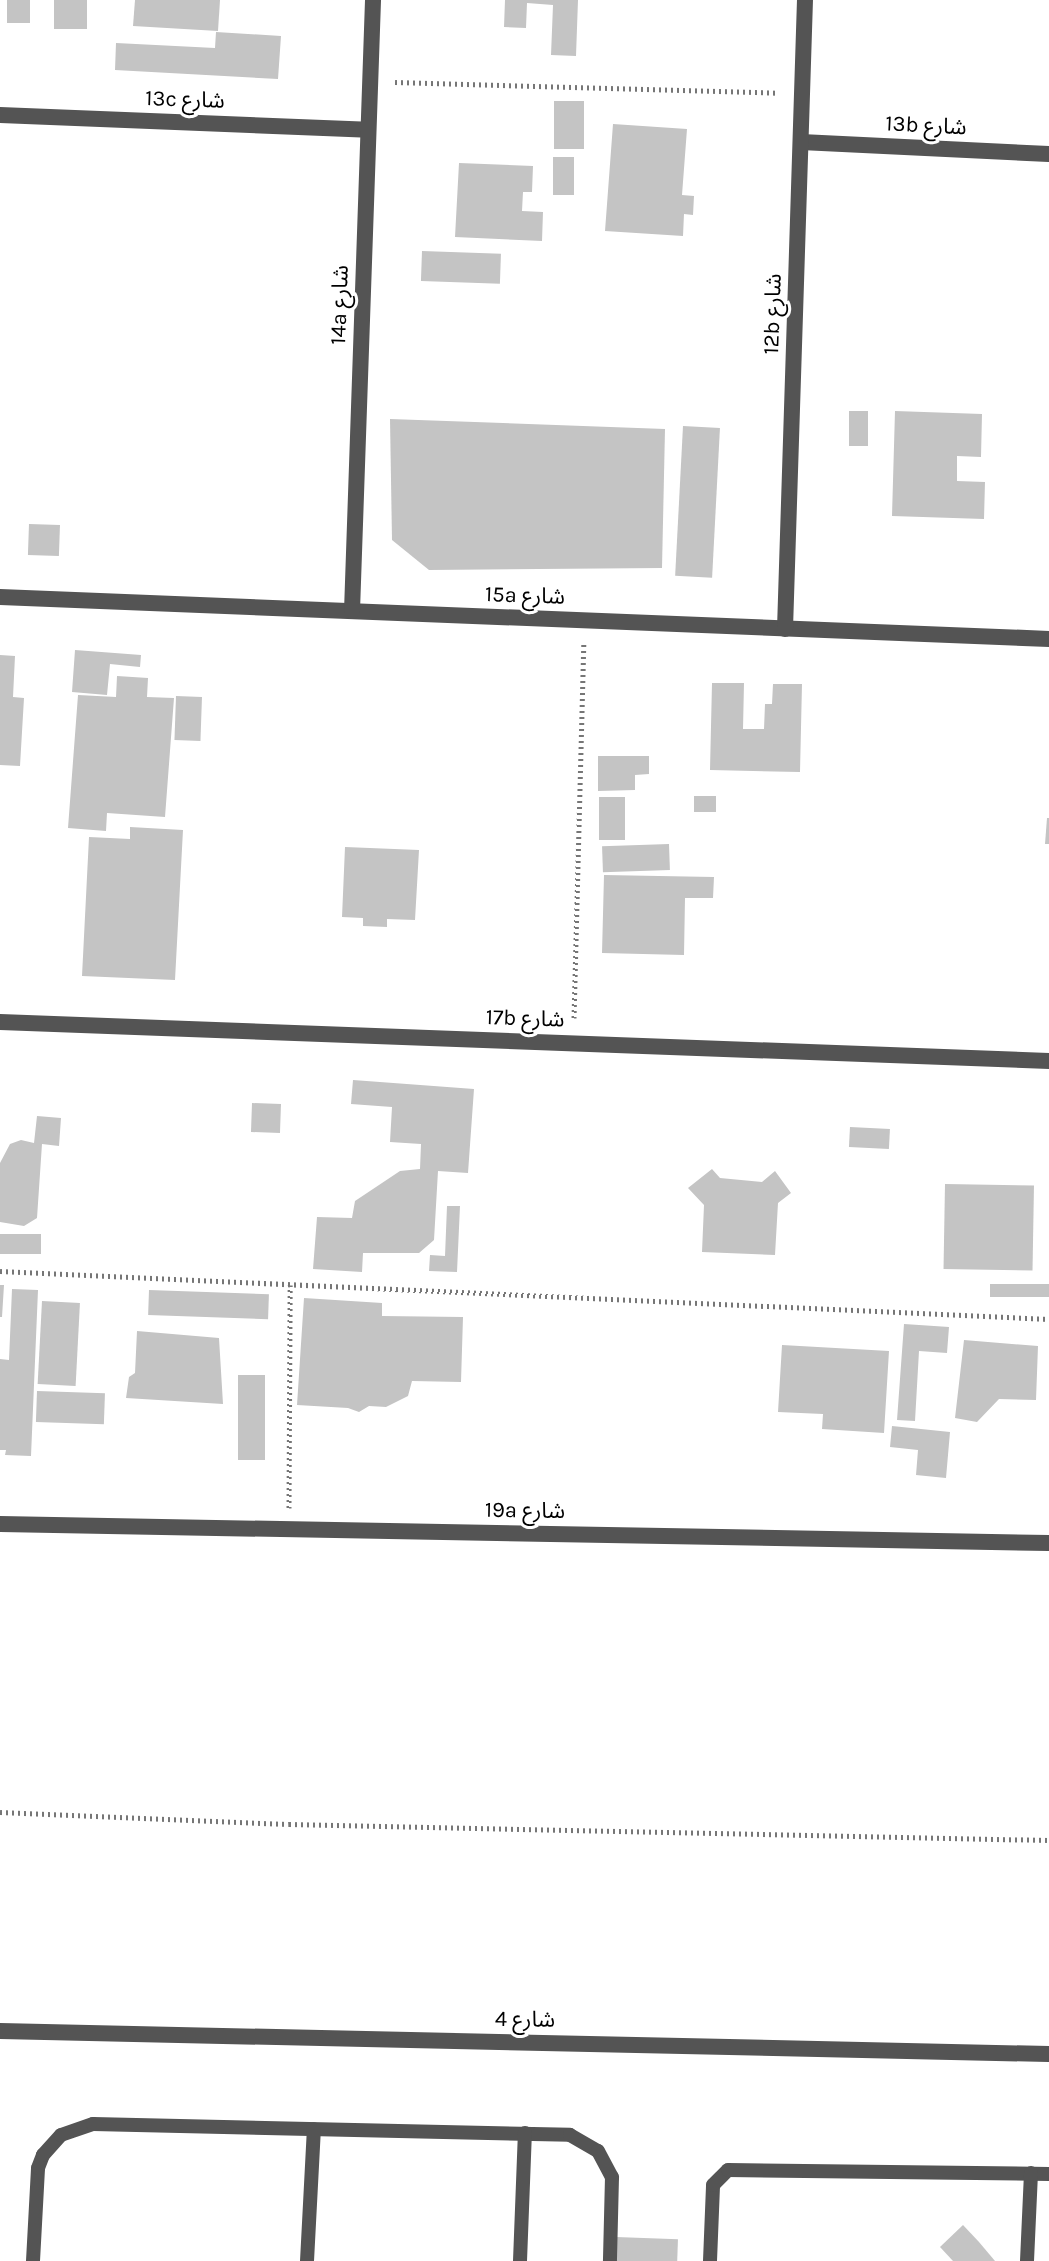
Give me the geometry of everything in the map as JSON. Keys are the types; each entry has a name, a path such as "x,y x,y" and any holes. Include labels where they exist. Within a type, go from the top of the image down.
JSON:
{"street":[{"name":"14a شارع","path":"352,611 373,0"},
{"name":"12b شارع","path":"785,629 805,0"},
{"name":"13c شارع","path":"0,115 368,130"},
{"name":"13b شارع","path":"801,142 1049,154"},
{"name":"15a شارع","path":"0,597 1049,639"},
{"name":"17b شارع","path":"0,1022 1049,1061"},
{"name":"19a شارع","path":"0,1524 1049,1543"},
{"name":"شارع 4","path":"0,2031 1049,2054"}],"lane":[{"path":"33,2261 38,2168 51,2144 77,2128 93,2124 570,2135 585,2141 607,2163 614,2193 610,2261"},
{"path":"307,2261 314,2129"},
{"path":"520,2261 525,2133"},
{"path":"710,2261 713,2185 728,2170 1049,2174"},
{"path":"1027,2261 1031,2173"}],"path":[{"path":"370,81 802,93"},
{"path":"573,1043 585,621"},
{"path":"0,1271 1049,1319"},
{"path":"289,1529 290,1285"},
{"path":"0,1812 289,1824 1049,1840"}],"building":[{"path":"7,0 30,0 30,23 7,23"},
{"path":"54,0 87,0 87,29 54,29"},
{"path":"135,0 220,0 218,31 133,26"},
{"path":"505,0 578,0 576,56 551,55 553,5 527,3 526,28 504,27"},
{"path":"216,32 281,36 278,79 115,70 116,43 215,48"},
{"path":"554,101 584,101 584,149 554,149"},
{"path":"613,124 687,129 682,195 694,196 693,215 684,214 683,236 605,231"},
{"path":"553,157 574,157 574,195 553,195"},
{"path":"459,163 533,166 532,192 523,192 522,211 543,212 542,241 455,237"},
{"path":"422,251 501,254 500,284 421,281"},
{"path":"849,411 868,411 868,446 849,446"},
{"path":"895,411 982,414 981,457 957,456 957,481 985,482 984,519 892,516"},
{"path":"390,419 665,429 662,568 429,570 392,540"},
{"path":"683,426 720,428 712,578 675,576"},
{"path":"29,524 60,525 59,556 28,555"},
{"path":"75,650 141,655 140,667 110,664 107,695 72,692"},
{"path":"0,655 15,656 13,697 24,698 20,766 0,765"},
{"path":"117,676 148,678 147,697 174,698 165,817 107,813 106,831 68,828 78,695 116,697"},
{"path":"712,683 744,683 743,729 764,729 765,704 772,704 773,684 802,684 800,772 710,770"},
{"path":"176,696 202,697 200,741 174,740"},
{"path":"598,756 649,756 649,774 635,775 635,790 598,791"},
{"path":"694,796 716,796 716,812 694,812"},
{"path":"599,797 625,797 625,840 599,840"},
{"path":"1047,818 1049,844 1045,844"},
{"path":"130,827 183,830 175,980 82,976 89,837 130,839"},
{"path":"669,844 670,870 603,872 602,846"},
{"path":"345,847 419,850 415,920 387,919 387,927 363,926 363,918 342,917"},
{"path":"604,875 714,877 713,898 685,898 684,955 602,953"},
{"path":"353,1080 474,1089 468,1173 438,1171 434,1240 419,1253 363,1253 362,1272 313,1269 317,1217 352,1218 355,1201 400,1171 420,1169 421,1144 390,1142 392,1107 351,1104"},
{"path":"252,1103 281,1104 280,1133 251,1132"},
{"path":"37,1116 61,1118 59,1146 42,1144 37,1218 24,1226 0,1222 0,1163 10,1144 21,1140 34,1143"},
{"path":"850,1127 890,1129 889,1149 849,1147"},
{"path":"712,1169 720,1178 762,1182 775,1171 791,1193 778,1203 775,1255 702,1252 704,1205 688,1188"},
{"path":"945,1184 1034,1186 1033,1271 944,1269"},
{"path":"447,1206 460,1206 457,1272 429,1271 430,1255 445,1256"},
{"path":"0,1234 41,1234 41,1254 0,1254"},
{"path":"990,1284 1049,1284 1049,1297 990,1297"},
{"path":"0,1285 4,1285 2,1317 0,1317"},
{"path":"12,1289 38,1290 31,1456 5,1455 6,1450 0,1450 0,1359 9,1360"},
{"path":"149,1290 269,1294 268,1319 148,1315"},
{"path":"304,1298 382,1303 382,1316 463,1317 461,1382 412,1381 408,1396 386,1407 369,1406 359,1412 348,1408 297,1405"},
{"path":"42,1301 80,1303 76,1386 38,1384"},
{"path":"904,1324 949,1327 947,1353 919,1351 915,1421 897,1420"},
{"path":"137,1331 219,1338 223,1404 126,1398 129,1377 135,1373"},
{"path":"964,1340 1038,1346 1036,1400 999,1399 977,1422 955,1418"},
{"path":"782,1345 889,1351 884,1433 822,1429 823,1414 778,1412"},
{"path":"238,1375 265,1375 265,1460 238,1460"},
{"path":"37,1391 105,1393 104,1424 36,1422"},
{"path":"892,1426 950,1432 946,1478 916,1475 918,1450 890,1447"},
{"path":"963,2225 995,2261 953,2261 940,2247"},
{"path":"616,2237 678,2239 677,2261 615,2261"}]}
